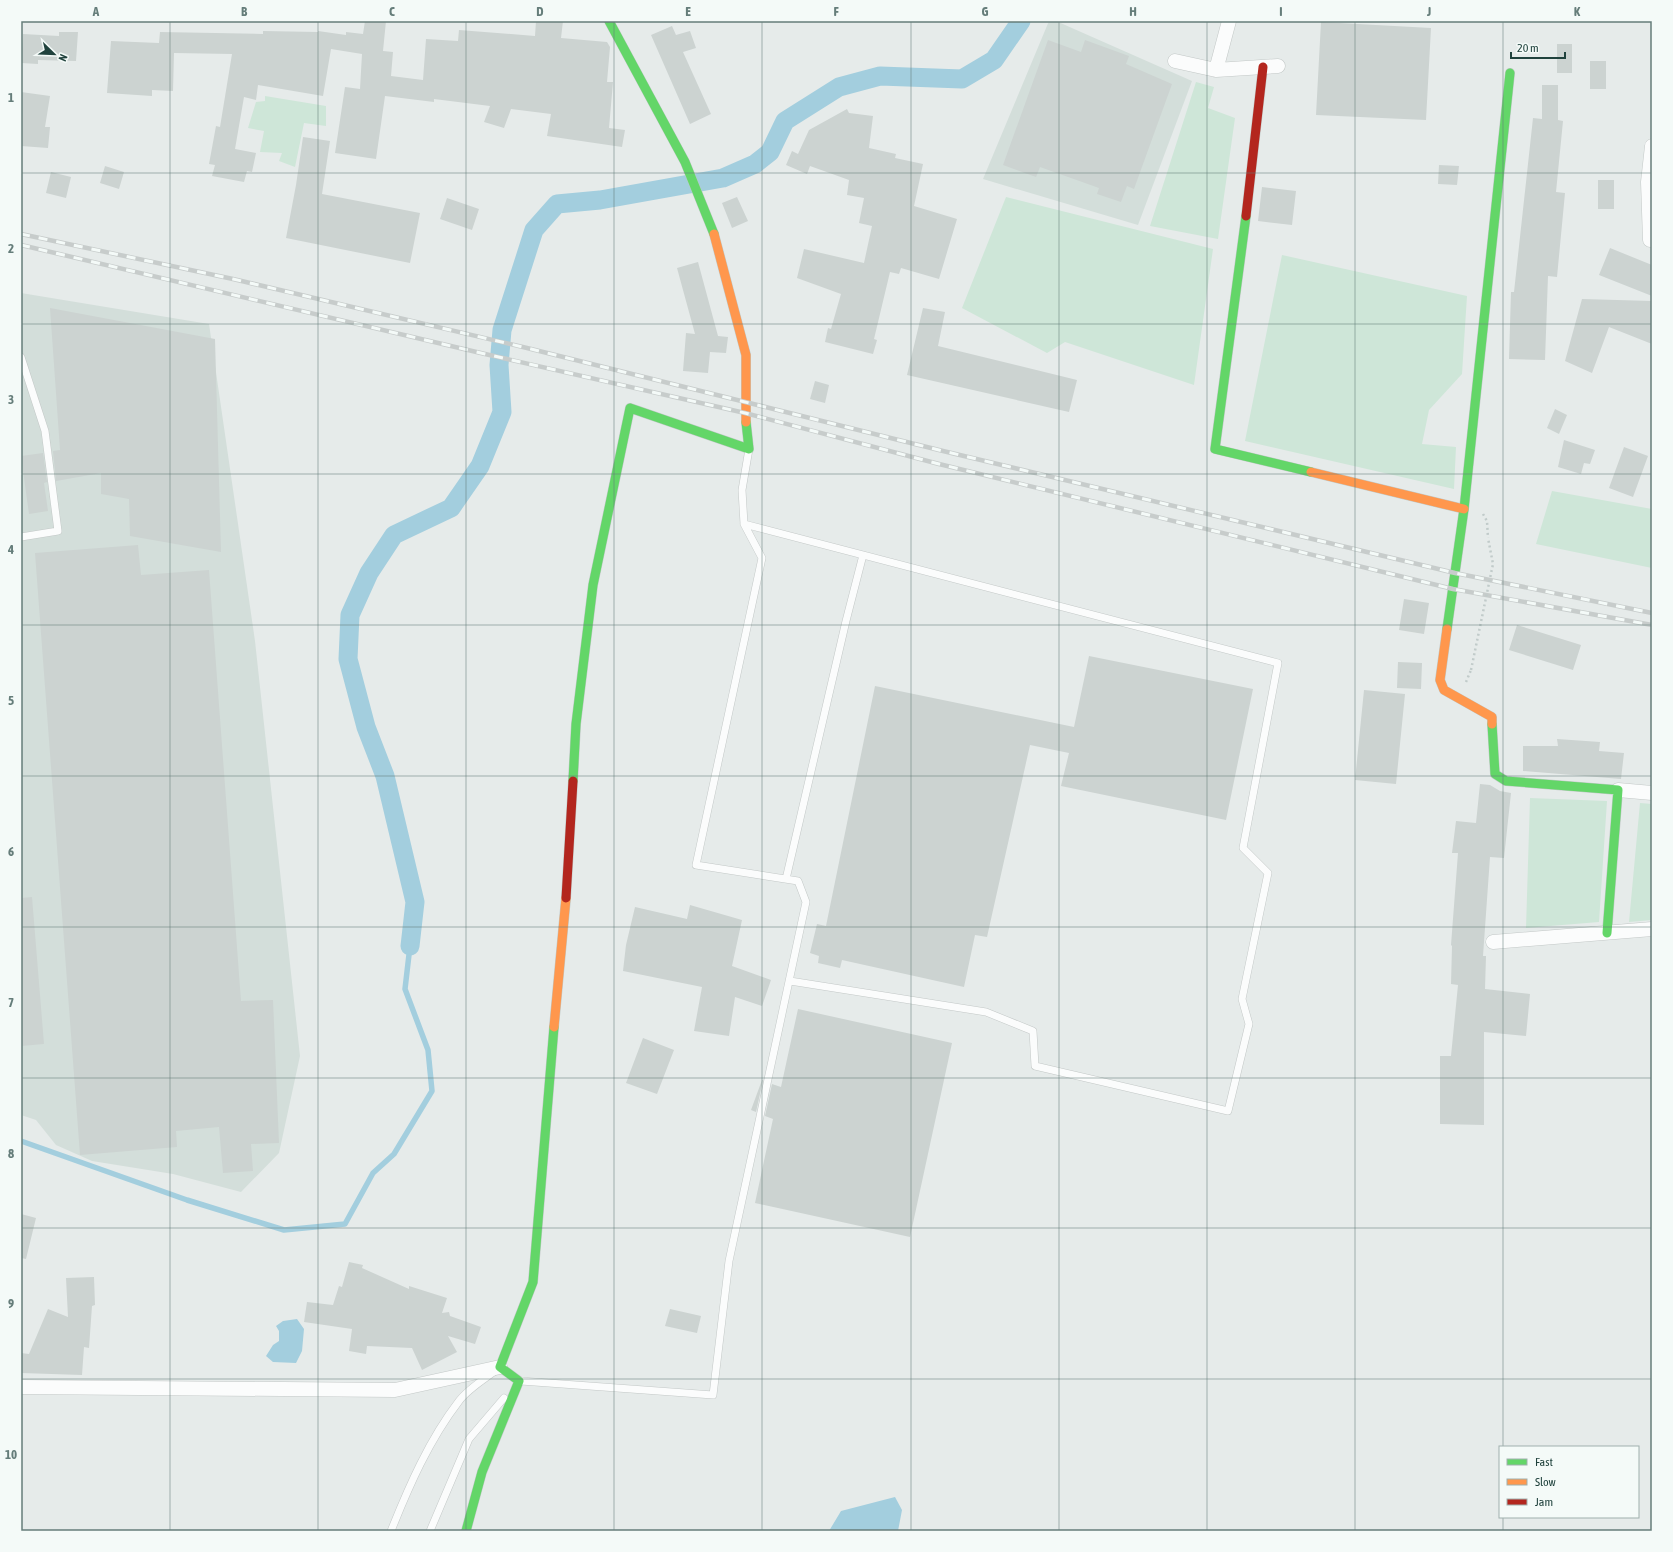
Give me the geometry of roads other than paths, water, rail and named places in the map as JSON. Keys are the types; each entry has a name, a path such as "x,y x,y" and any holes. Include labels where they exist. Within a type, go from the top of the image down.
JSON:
{"street":[{"path":"500,1367 533,1282 546,1111 570,860 576,724 593,586 630,408 749,449 745,413 747,402 746,355 714,237 685,162 610,21"},
{"path":"1216,70 1229,21"},
{"path":"1175,61 1216,70 1278,66"},
{"path":"1263,67 1215,449 1464,509"},
{"path":"1510,73 1464,509 1440,680 1444,690 1492,717 1495,774 1506,781 1652,793"},
{"path":"1650,240 1648,182 1652,146"},
{"path":"1606,933 1618,790"},
{"path":"1493,942 1652,929"},
{"path":"21,1387 396,1390 500,1367 519,1381 482,1472 466,1531"}],"lane":[{"path":"21,357 45,431 58,531 21,537"},
{"path":"430,1531 469,1439 519,1381 713,1395 729,1261 806,902 798,881 696,865 762,558 744,524 742,490 749,449"},
{"path":"744,524 1278,663 1243,848 1268,873 1242,999 1249,1024 1228,1111 1035,1066 1034,1031 986,1012 790,981"},
{"path":"786,879 846,621 863,555"},
{"path":"391,1531 407,1491 438,1432 460,1399 500,1367"}],"water":[{"path":"297,1319 304,1329 302,1351 296,1363 273,1362 266,1356 273,1345 279,1341 279,1331 276,1326 283,1321"},
{"path":"895,1497 902,1510 898,1531 829,1531 841,1511"}],"waterway":[{"path":"410,946 415,902 385,776 366,727 348,659 350,615 369,573 394,535 451,508 480,466 502,412 499,365 502,330 534,230 557,204 600,200 723,178 755,164 770,152 785,121 839,87 880,76 962,79 994,60 1021,21"},
{"path":"21,1141 187,1200 284,1230 345,1224 373,1173 394,1154 432,1091 428,1050 405,989 410,946"}],"railway":[{"path":"21,234 233,279 527,348 943,451 1455,573 1652,613"},
{"path":"21,245 485,354 745,413 939,464 1453,589 1652,625"}]}
